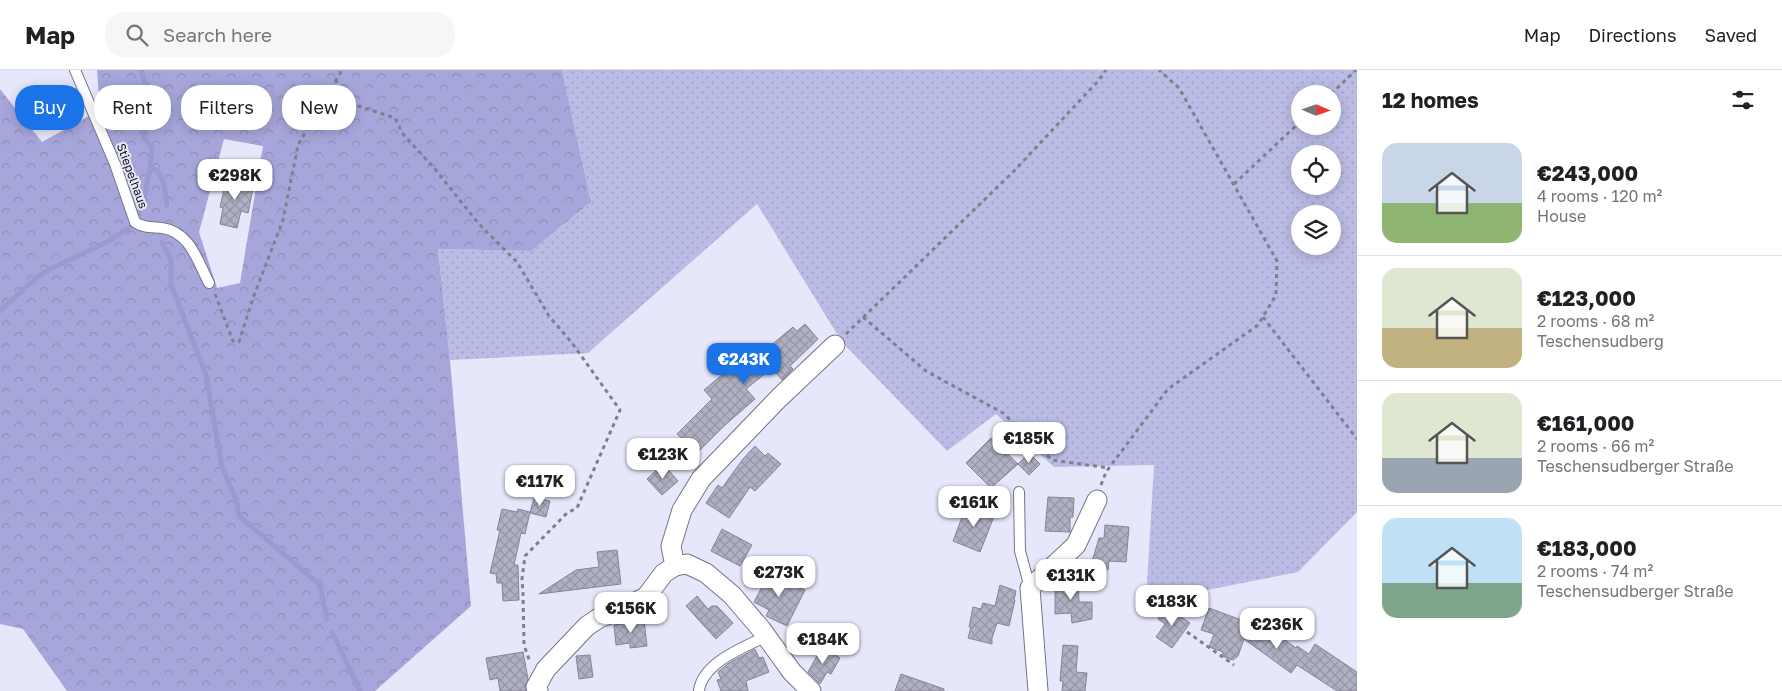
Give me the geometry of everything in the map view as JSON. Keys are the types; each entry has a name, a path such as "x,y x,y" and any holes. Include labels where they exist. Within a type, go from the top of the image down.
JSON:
{"street":[{"path":"675,566 671,546 682,510 701,479 779,398 835,345"},
{"path":"1038,691 1030,588 1076,545 1097,500"},
{"path":"537,689 546,669 587,626 599,618 646,597 664,573 675,566 687,564 706,574 732,595 767,636 792,672 811,691"}],"lane":[{"name":"Stiepelhaus","path":"75,70 115,164 135,222 141,225 170,230 186,239 209,283"},
{"path":"1019,492 1020,551 1030,588"},
{"path":"699,691 700,685 709,671 722,659 767,636"}],"path":[{"path":"209,283 218,300 233,341 239,342 252,298 283,220 298,145 342,70"},
{"path":"835,345 1014,171 1099,80 1106,70"},
{"path":"1097,500 1109,468 1168,389 1258,325 1276,295 1277,261 1179,88 1159,70"},
{"path":"1340,85 1356,70"},
{"path":"336,80 340,100 396,118 402,134 435,169 478,223 517,262 549,316 572,343 620,410 577,508 568,513 525,556 522,579 524,645 533,670 537,689"},
{"path":"1234,184 1291,130"},
{"path":"863,317 926,371 1003,413 1052,460 1109,468"},
{"path":"1263,317 1357,439"},
{"path":"1187,632 1234,665"}],"shaded area":[{"path":"562,70 1357,70 1357,512 1298,572 1146,602 1154,465 1054,467 996,414 947,451 842,342 757,204 588,353 450,360 438,249 531,251 591,202"}],"green space":[{"path":"97,70 562,70 591,202 531,251 438,249 450,360 471,606 375,691 67,691 23,629 0,624 0,89 15,108 15,130 32,130 42,142 64,130 84,130 84,119 94,113 94,130 171,130 171,85 98,85","holes":["224,139 263,146 240,283 217,288 199,232"]}],"building":[{"path":"227,177 254,184 248,213 241,211 237,228 220,224 223,208 220,207"},
{"path":"805,324 818,339 790,366 793,369 782,380 772,368 746,389 755,399 697,453 677,434 712,399 704,390 759,344 764,351 793,327 797,331"},
{"path":"991,438 1018,464 991,488 966,463"},
{"path":"755,446 765,456 768,453 781,464 755,491 750,487 729,518 706,503 718,485 722,488"},
{"path":"1029,453 1040,464 1029,475 1018,464"},
{"path":"663,464 678,481 662,495 647,479"},
{"path":"1048,497 1074,498 1073,517 1070,517 1070,532 1045,531"},
{"path":"534,498 550,501 546,517 530,513"},
{"path":"967,504 995,514 980,552 953,541"},
{"path":"502,509 517,512 518,509 530,512 525,534 521,533 514,565 518,565 519,600 503,601 502,583 497,583 496,574 490,573 500,530 497,530"},
{"path":"1105,525 1129,527 1126,562 1109,561 1108,570 1092,568 1099,538 1104,538"},
{"path":"722,529 752,545 740,566 711,551"},
{"path":"617,550 621,584 539,594 576,570 599,567 597,552"},
{"path":"770,572 805,590 787,626 766,616 769,610 754,602"},
{"path":"1055,580 1078,580 1079,602 1092,602 1092,619 1072,623 1071,613 1055,614"},
{"path":"1000,585 1016,591 1009,626 997,623 992,644 968,638 973,607 981,609 983,603 995,606"},
{"path":"697,596 708,609 712,606 717,606 733,623 716,639 686,606"},
{"path":"1166,606 1190,623 1172,648 1156,637 1165,624 1158,619"},
{"path":"1209,608 1274,632 1296,648 1297,646 1309,654 1315,644 1357,672 1357,691 1337,691 1297,665 1291,673 1244,639 1238,656 1233,660 1222,656 1223,652 1209,647 1214,634 1201,630"},
{"path":"644,620 647,646 630,648 630,643 616,645 614,625"},
{"path":"1063,645 1078,646 1076,672 1087,673 1085,691 1062,691 1063,681 1060,681"},
{"path":"822,647 840,658 831,674 827,672 820,684 808,672"},
{"path":"755,649 759,658 763,657 769,672 746,681 748,691 721,691 717,680 721,679 718,672 729,663"},
{"path":"523,652 528,679 525,686 526,691 500,691 498,678 490,680 486,658"},
{"path":"590,655 593,677 579,679 576,656"},
{"path":"901,674 944,689 944,691 895,691"}],"waterway":[{"path":"141,70 144,80 151,91 144,121 144,138 152,147 150,169 157,170 164,184 167,205"},
{"path":"139,214 150,169"},
{"path":"0,311 36,278 48,270 107,242 131,227"},
{"path":"162,242 171,260 171,284 206,375 222,467 236,499 239,516 320,585 327,619"},
{"path":"332,632 360,691"}]}
